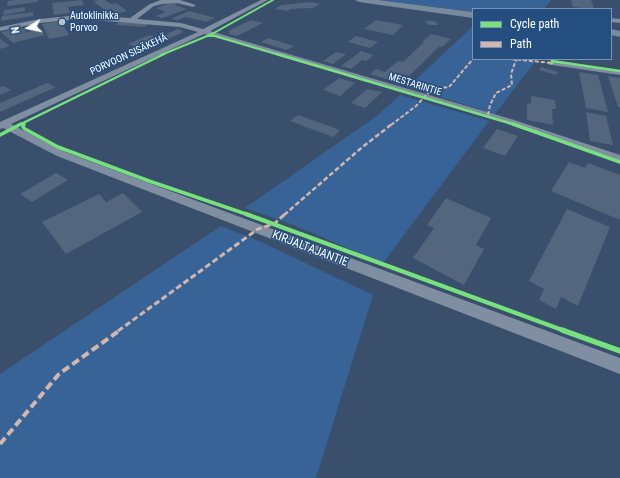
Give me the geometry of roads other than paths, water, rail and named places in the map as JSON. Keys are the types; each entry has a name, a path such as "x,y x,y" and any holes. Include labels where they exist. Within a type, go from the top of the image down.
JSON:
{"main road":[{"path":"359,0 472,15"}],"street":[{"name":"PORVOON SISÄKEHÄ","path":"2,125 204,31 265,0"},
{"path":"131,20 152,5 162,2 177,1 193,5"},
{"name":"MESTARINTIE","path":"0,29 65,17 131,20 181,25 508,121 620,159"},
{"path":"552,63 620,73"},
{"name":"KIRJALTAJANTIE","path":"2,125 61,154 620,366"}],"place":[{"name":"Autoklinikka Porvoo","path":"62,22"}]}
